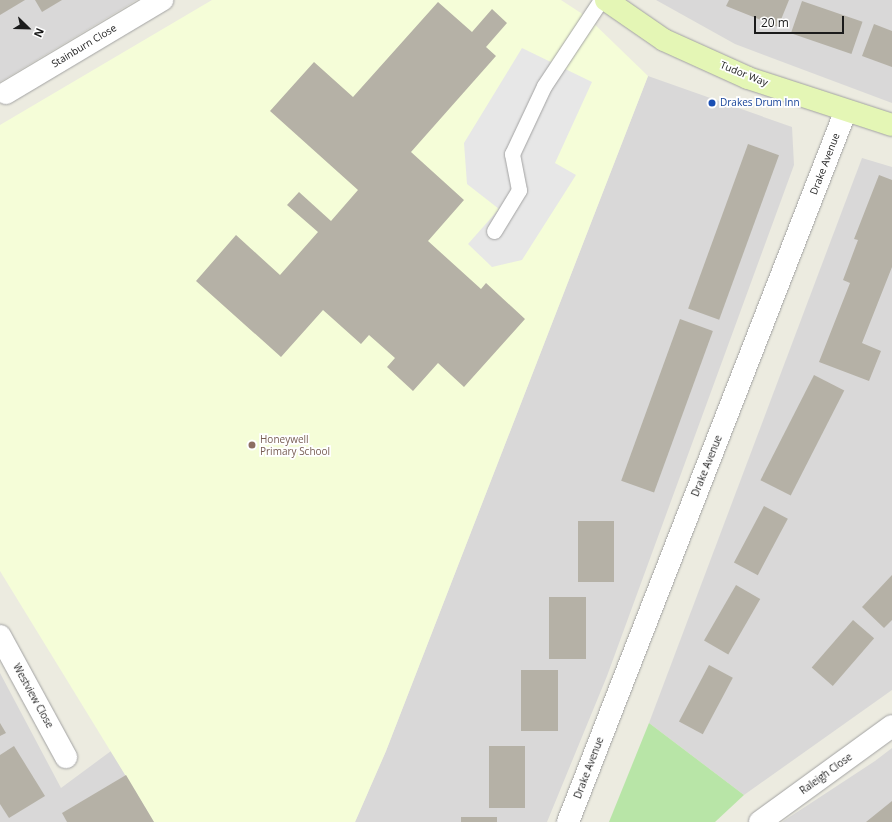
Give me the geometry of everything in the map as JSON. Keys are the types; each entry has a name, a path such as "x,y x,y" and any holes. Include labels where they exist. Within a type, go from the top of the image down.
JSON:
{"street":[{"name":"Stainburn Close","path":"6,93 162,0"},
{"name":"Tudor Way","path":"606,0 664,40 748,78 892,125"},
{"name":"Drake Avenue","path":"568,822 846,110"},
{"name":"Westview Close","path":"0,636 66,757"},
{"name":"Raleigh Close","path":"760,822 892,726"}],"lane":[{"path":"494,231 519,190 512,154 544,86 601,0"}],"shaded area":[{"path":"0,0 137,0 0,82"},
{"name":"Honeywell Primary School","path":"212,0 561,0 587,17 648,76 386,751 355,822 154,822 0,571 0,125"},
{"path":"656,0 892,0 892,103 735,44"},
{"path":"522,48 592,82 555,163 576,175 522,260 492,267 468,244 499,209 467,184 464,143"},
{"path":"648,76 792,127 794,165 607,676 547,822 355,822 386,751"},
{"path":"862,158 892,167 892,690 744,795 649,723"},
{"path":"0,673 61,788 111,751 154,822 0,822"},
{"path":"892,748 892,822 782,822 875,761"}],"green space":[{"path":"649,723 744,795 715,822 609,822"}],"building":[{"path":"0,0 25,0 0,15"},
{"path":"35,0 62,0 42,12"},
{"path":"729,0 789,0 778,27 726,6"},
{"path":"802,1 863,22 851,54 791,33"},
{"path":"438,2 472,32 492,9 507,23 486,47 496,56 411,152 464,200 428,241 481,289 486,283 525,319 464,387 438,363 413,391 387,367 395,358 369,335 361,344 323,310 281,357 196,281 236,235 280,275 318,232 287,205 299,192 331,221 358,190 270,111 314,62 353,97"},
{"path":"874,24 892,31 892,67 862,56"},
{"path":"748,144 779,155 719,320 688,308"},
{"path":"879,175 892,180 892,267 862,343 881,351 869,381 819,362 850,283 843,280 858,240 854,239"},
{"path":"680,319 713,331 654,493 621,481"},
{"path":"814,375 844,390 791,496 760,480"},
{"path":"764,506 788,519 758,575 734,563"},
{"path":"578,521 614,521 614,582 578,582"},
{"path":"892,575 892,620 884,628 862,607"},
{"path":"736,585 760,599 728,654 704,640"},
{"path":"549,597 586,597 586,659 549,659"},
{"path":"853,620 874,638 833,686 812,668"},
{"path":"709,665 733,678 703,734 679,722"},
{"path":"521,670 558,670 558,731 521,731"},
{"path":"0,723 6,733 0,736"},
{"path":"14,746 45,796 9,818 0,804 0,755"},
{"path":"489,746 525,746 525,808 489,808"},
{"path":"126,775 154,822 67,822 62,813"},
{"path":"892,801 892,822 866,822"},
{"path":"461,817 497,817 497,822 461,822"}],"place":[{"name":"Drakes Drum Inn","path":"712,103"},
{"name":"Honeywell Primary School","path":"252,445"}]}
